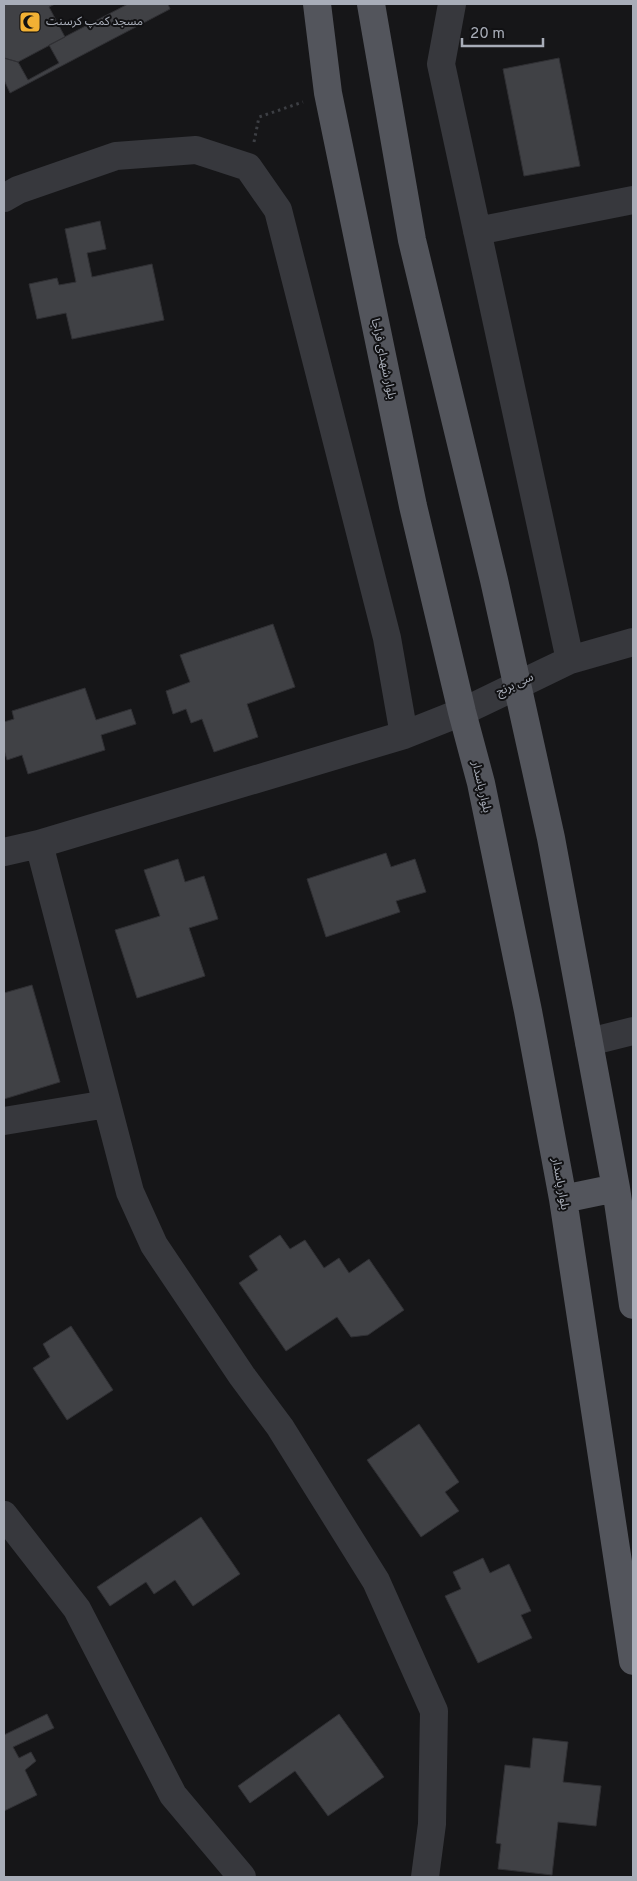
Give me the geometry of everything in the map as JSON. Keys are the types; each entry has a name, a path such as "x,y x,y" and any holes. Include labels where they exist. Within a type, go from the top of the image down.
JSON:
{"main road":[{"name":"بلوار شهدای فراجا","path":"317,4 328,93 411,496 462,712"},
{"path":"371,4 412,240 494,580 551,838 616,1188 633,1304"},
{"name":"بلوار پاسدار","path":"462,712 485,802 528,1011 563,1199 633,1661"},
{"path":"563,1199 616,1188"}],"street":[{"path":"452,4 442,64 570,660"},
{"path":"4,198 18,190 116,156 196,150 248,166 278,210 387,638 404,734"},
{"path":"477,231 633,200"},
{"name":"سی برنج","path":"4,852 39,844 404,734 462,712 516,684 570,660 633,642"},
{"path":"39,844 130,1192 154,1245 242,1376 280,1427 376,1581 434,1711 432,1824 424,1877"},
{"path":"589,1042 633,1031"},
{"path":"4,1121 107,1104"},
{"path":"4,1515 77,1609 173,1795 242,1877"}],"path":[{"path":"248,166 259,117 328,93"}],"building":[{"name":"مسجد کمپ کرسنت","path":"4,4 55,4 49,7 65,37 18,62 4,58"},
{"path":"128,4 168,4 170,9 10,93 4,80 4,58 18,62 28,80 59,63 49,45"},
{"path":"559,58 580,166 524,176 503,69"},
{"path":"100,221 106,249 87,253 92,277 152,264 164,320 72,339 66,313 37,319 29,284 57,278 59,285 76,282 65,229"},
{"path":"273,624 295,687 247,704 258,737 214,752 202,719 191,723 186,709 173,714 166,691 190,682 180,655"},
{"path":"85,688 96,720 131,709 136,724 101,735 105,750 28,774 22,755 7,760 4,750 4,722 14,719 12,711"},
{"path":"386,853 391,867 415,859 426,892 396,901 400,912 326,937 307,879"},
{"path":"178,859 185,882 204,876 218,919 189,928 205,976 137,998 115,930 160,916 144,870"},
{"path":"32,985 60,1082 4,1099 4,993"},
{"path":"280,1235 290,1249 305,1240 324,1268 339,1258 349,1273 369,1259 404,1310 368,1335 351,1337 337,1317 286,1351 239,1283 258,1270 249,1256"},
{"path":"71,1326 113,1390 67,1420 33,1368 50,1357 43,1344"},
{"path":"419,1424 459,1482 445,1492 459,1511 421,1537 367,1460"},
{"path":"201,1517 240,1574 193,1606 175,1580 154,1594 146,1582 110,1606 97,1587"},
{"path":"483,1558 490,1573 509,1564 531,1611 521,1615 532,1638 478,1663 445,1596 461,1589 453,1572"},
{"path":"47,1714 54,1728 13,1747 19,1758 31,1752 36,1761 25,1770 37,1795 4,1811 4,1735"},
{"path":"339,1714 384,1777 328,1816 295,1771 250,1803 238,1786"},
{"path":"533,1738 568,1742 563,1782 601,1786 596,1826 558,1822 552,1875 498,1869 501,1844 496,1843 505,1765 530,1768"}],"place":[{"name":"مسجد کمپ کرسنت","path":"30,22"}]}
